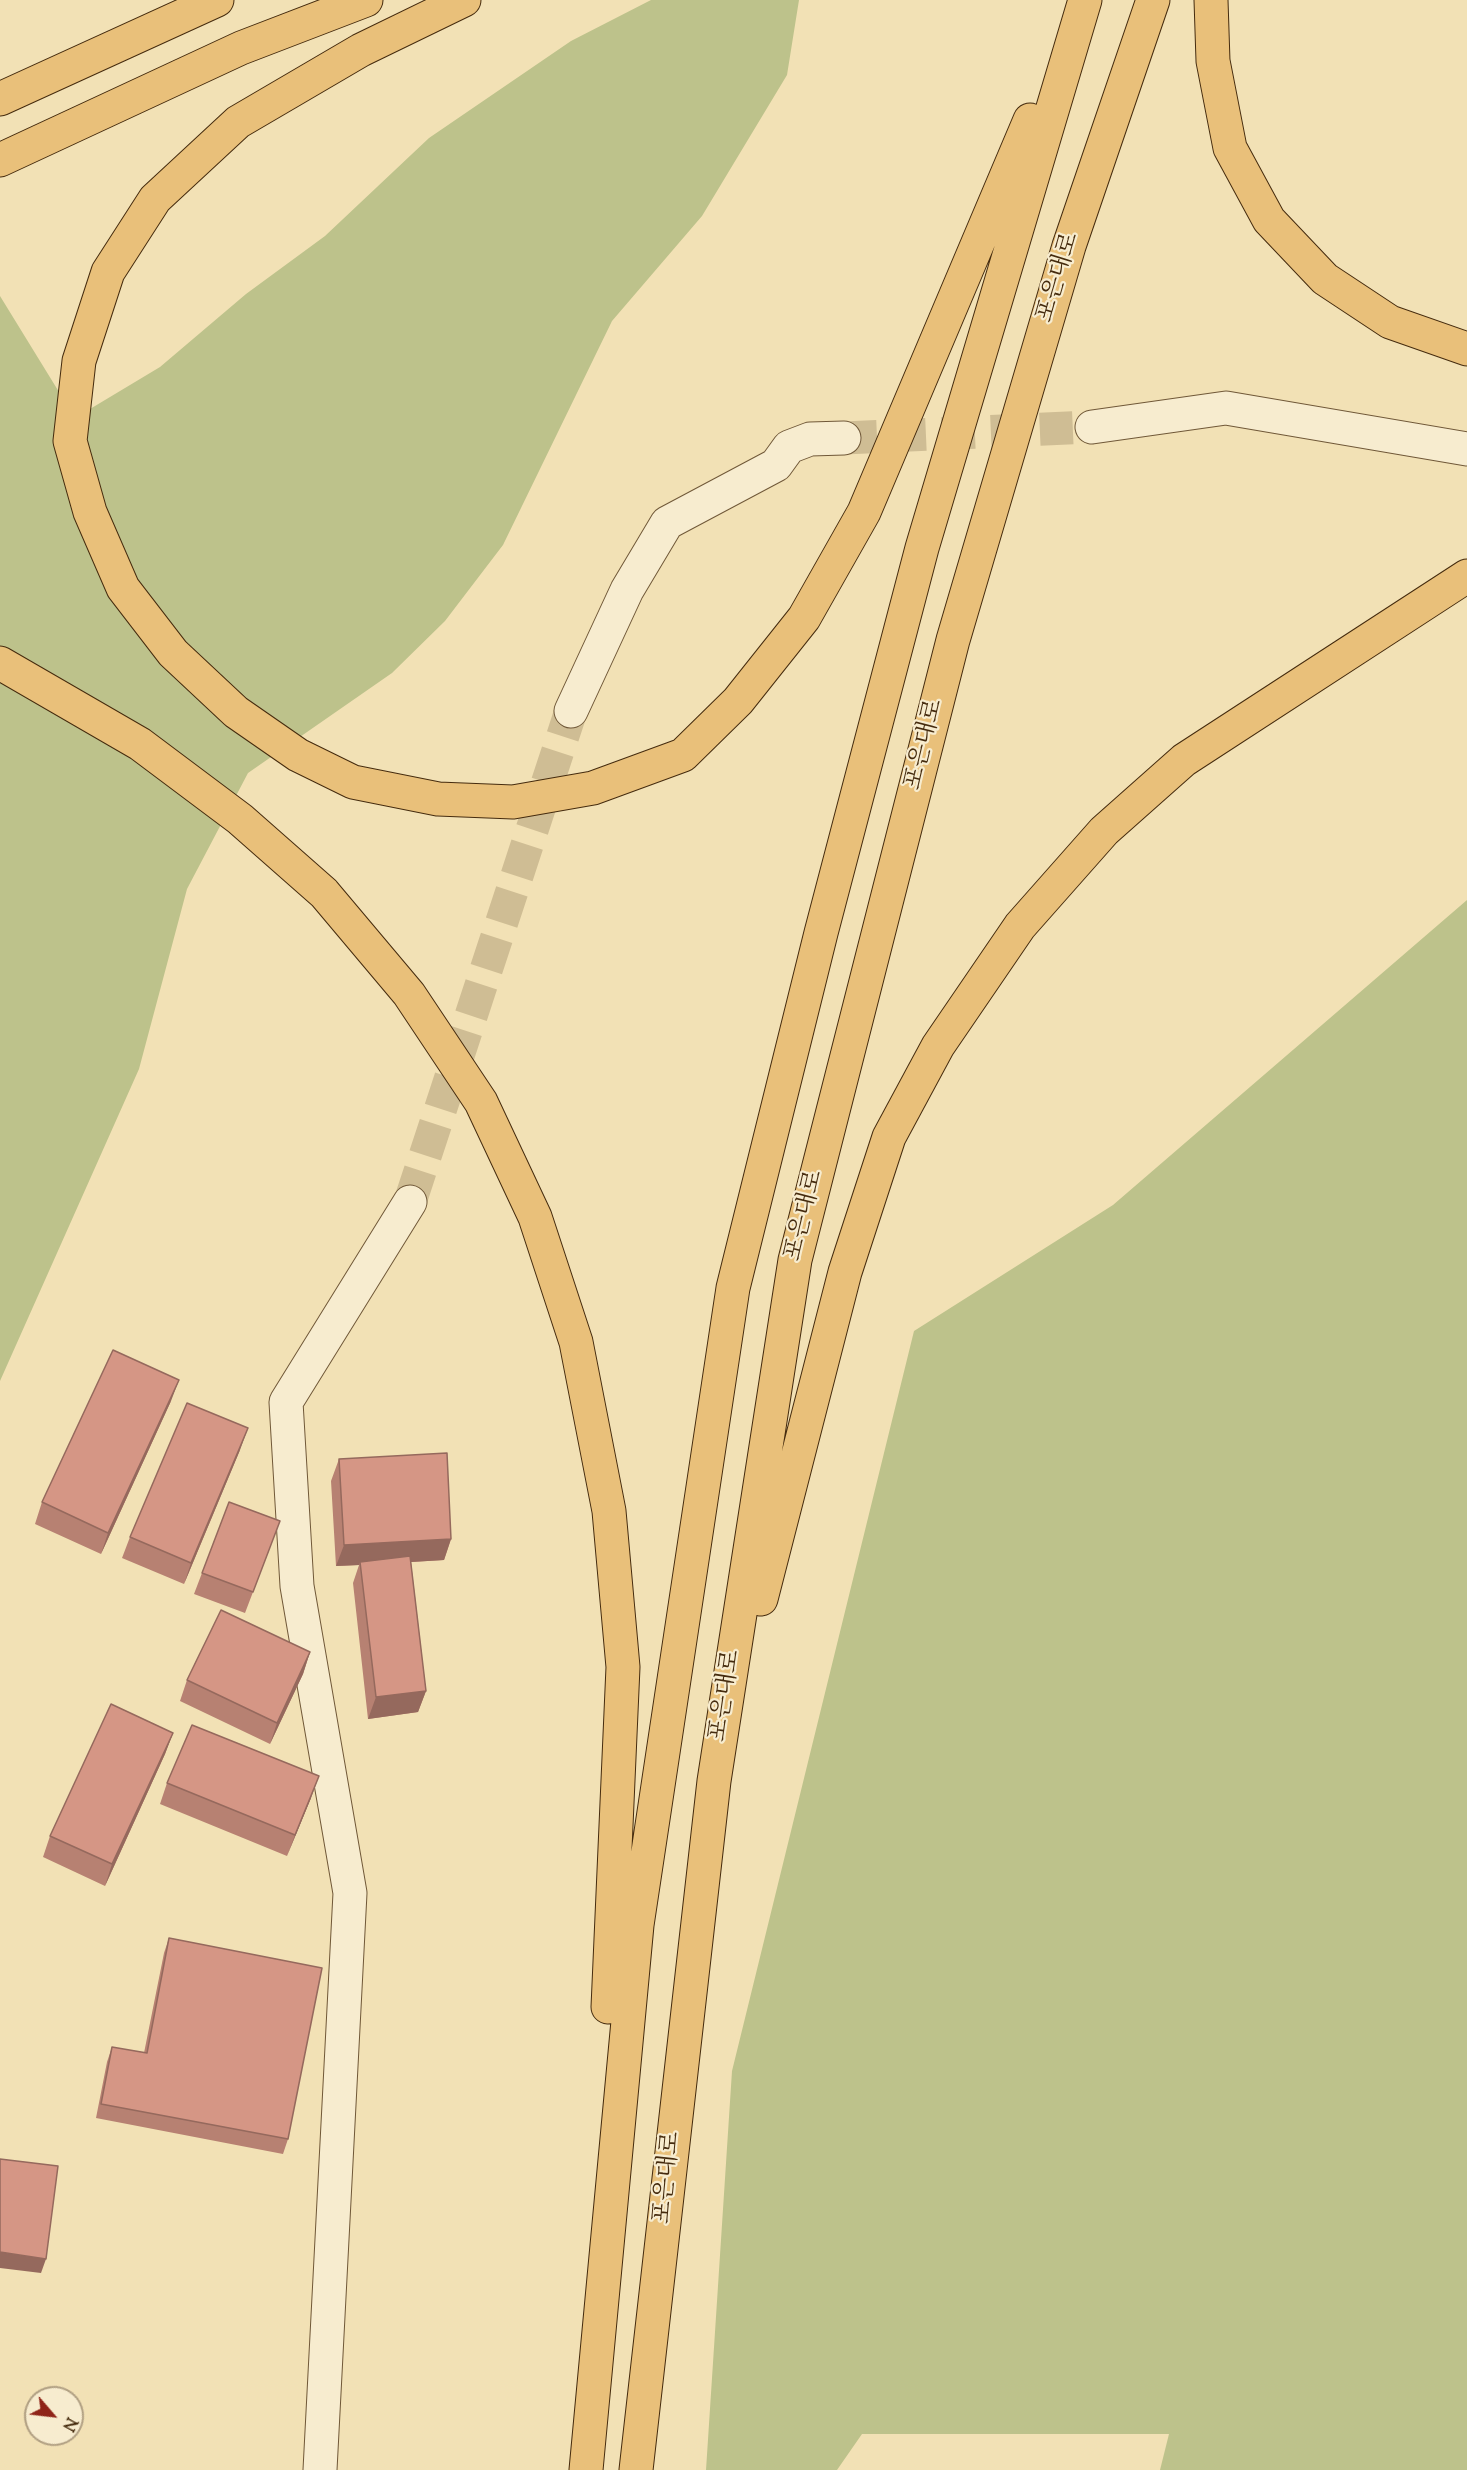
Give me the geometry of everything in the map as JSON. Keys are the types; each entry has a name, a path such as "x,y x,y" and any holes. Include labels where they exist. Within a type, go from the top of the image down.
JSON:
{"highway":[{"path":"0,99 217,0"},
{"path":"0,160 240,48 366,0"},
{"path":"464,0 361,50 237,122 155,199 108,272 79,361 70,441 90,512 123,588 173,653 236,712 298,755 353,782 438,799 513,802 593,788 683,754 738,702 804,618 864,512 1083,0"},
{"path":"586,2470 637,1925 733,1288 821,933 922,548 1083,0"},
{"name":"포은대로","path":"636,2470 714,1781 795,1260 953,640 1069,246 1154,0"},
{"path":"1212,0 1213,61 1230,148 1269,220 1325,279 1390,322 1467,350"},
{"path":"714,1781 845,1272 889,1137 938,1046 1020,926 1104,831 1184,760 1467,576"},
{"path":"0,663 140,744 240,819 324,893 410,994 481,1102 535,1217 579,1353 609,1512 623,1667 591,2413"}],"street":[{"path":"1092,427 1226,408 1467,449"},
{"path":"571,711 627,590 667,523 776,465 789,447 810,439 844,438"},
{"path":"320,2470 350,1893 297,1586 286,1402 410,1202"}],"green space":[{"path":"651,0 799,0 787,75 702,216 612,321 503,545 445,621 392,673 248,773 187,889 139,1069 0,1381 0,296 75,418 160,367 246,294 325,236 429,138 571,41"},
{"path":"1467,900 1467,2470 1160,2470 1169,2434 862,2434 837,2470 706,2470 732,2071 914,1331 1113,1205"}],"building":[{"path":"113,1350 179,1380 108,1533 42,1502"},
{"path":"187,1403 248,1428 191,1563 130,1537"},
{"path":"447,1453 451,1539 344,1545 339,1459"},
{"path":"229,1502 280,1521 253,1592 202,1573"},
{"path":"410,1556 426,1691 376,1697 360,1562"},
{"path":"221,1610 310,1652 277,1723 187,1680"},
{"path":"111,1704 173,1733 112,1864 50,1836"},
{"path":"192,1725 319,1776 295,1835 167,1783"},
{"path":"169,1938 322,1968 288,2139 101,2104 112,2047 147,2053"},
{"path":"0,2159 58,2166 46,2259 0,2252"}],"tunnel":[{"path":"844,438 1092,427"},
{"path":"410,1202 571,711"}]}
